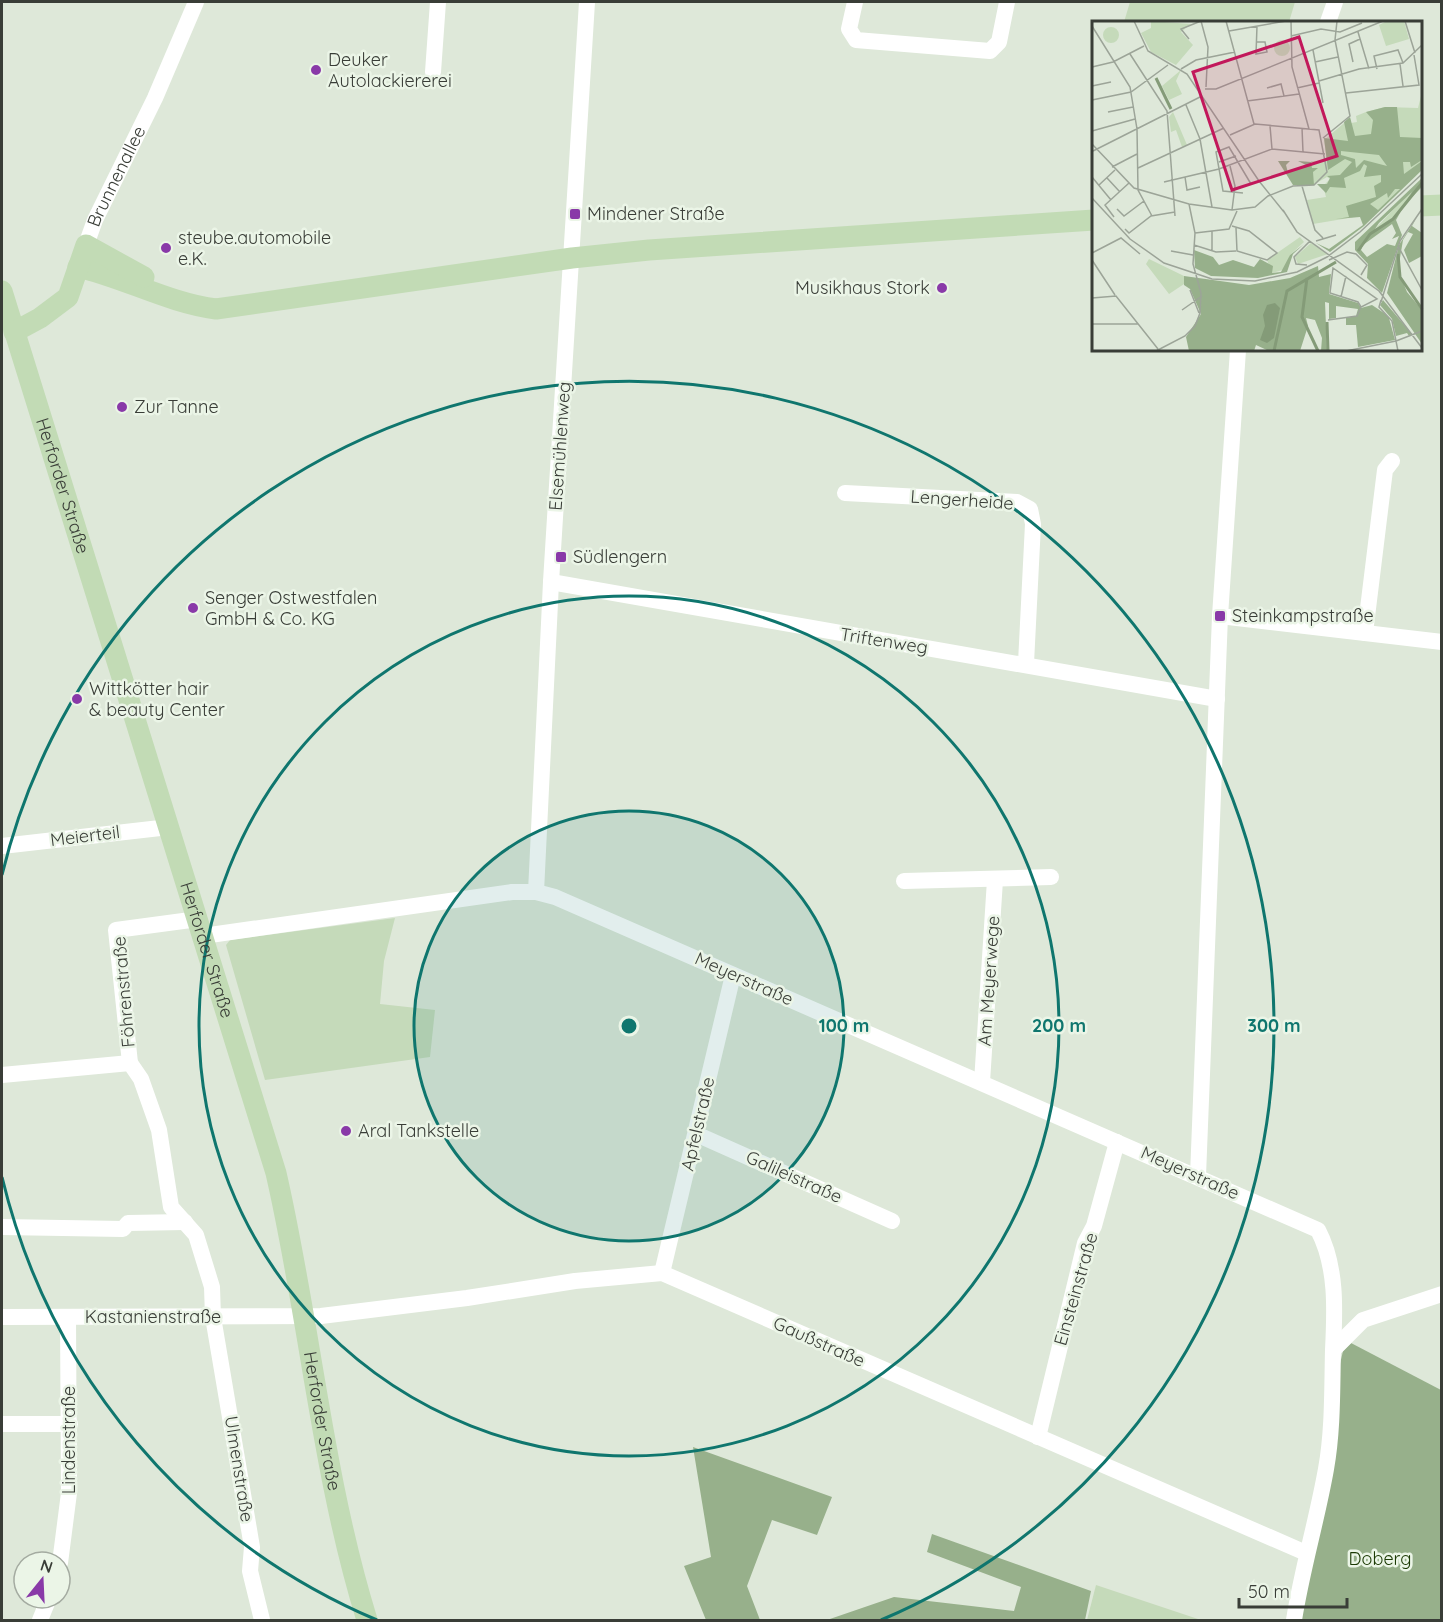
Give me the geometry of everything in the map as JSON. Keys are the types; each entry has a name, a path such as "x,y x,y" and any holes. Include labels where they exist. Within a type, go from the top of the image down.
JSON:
{"main road":[{"path":"1422,206 1442,205"},
{"path":"78,267 112,275 174,300 216,309 572,258 649,250 1092,220"},
{"name":"Brunnenallee","path":"8,333 40,318 68,297 86,245"},
{"path":"86,245 148,279 174,300"},
{"name":"Herforder Straße","path":"2,291 8,333 169,826 276,1173 294,1252 337,1506 367,1620"}],"street":[{"name":"Brunnenallee","path":"86,245 95,219 160,88 196,2"},
{"path":"432,72 438,2"},
{"name":"Elsemühlenweg","path":"536,892 551,582 587,2"},
{"path":"855,2 849,29 856,40 990,51 999,42 1007,2"},
{"path":"1328,21 1335,2"},
{"path":"1198,1176 1220,616 1238,351"},
{"path":"1365,633 1385,470 1392,461"},
{"name":"Lengerheide","path":"845,493 1017,502 1030,509 1033,524 1026,663"},
{"name":"Triftenweg","path":"551,582 866,638 1026,663 1217,699"},
{"path":"1220,616 1442,642"},
{"name":"Meierteil","path":"2,846 169,826"},
{"path":"904,881 1051,877"},
{"name":"Am Meyerwege","path":"982,1082 995,880"},
{"name":"Meyerstraße","path":"200,928 512,892 536,892 555,897 1318,1230 1328,1248 1335,1306 1334,1349 1326,1468 1306,1553 1294,1620"},
{"name":"Föhrenstraße","path":"200,928 116,930 130,1063 141,1079 159,1130 171,1207 196,1235 212,1287 213,1317"},
{"name":"Apfelstraße","path":"662,1274 734,975"},
{"name":"Föhrenstraße","path":"2,1075 130,1063"},
{"name":"Galileistraße","path":"696,1134 892,1221"},
{"name":"Einsteinstraße","path":"1038,1437 1085,1243 1094,1226 1118,1142"},
{"path":"2,1227 123,1228 128,1223 185,1222"},
{"name":"Gaußstraße","path":"305,1316 456,1300 575,1281 662,1274 1306,1553"},
{"path":"1334,1349 1363,1320 1442,1294"},
{"path":"1335,1306 1363,1320"},
{"name":"Kastanienstraße","path":"2,1317 305,1316"},
{"name":"Lindenstraße","path":"62,1550 69,1493 68,1317"},
{"name":"Ulmenstraße","path":"213,1317 252,1547 250,1571 262,1620"},
{"path":"2,1424 70,1424"}],"green space":[{"path":"1130,2 1295,2 1289,21 1124,21"},
{"path":"395,918 384,961 380,1004 435,1010 430,1057 265,1080 226,945 230,940"},
{"name":"Doberg","path":"1351,1343 1441,1390 1441,1620 1298,1620 1339,1368 1343,1351"},
{"path":"693,1447 832,1497 817,1535 772,1520 747,1586 760,1620 706,1620 684,1566 711,1557"},
{"path":"932,1534 1091,1591 1085,1620 827,1620 894,1597 1014,1611 1021,1587 927,1552"},
{"path":"1096,1585 1201,1620 1087,1620"}],"place":[{"name":"Deuker Autolackiererei","path":"316,70"},
{"name":"Mindener Straße","path":"575,214"},
{"name":"steube.automobile e.K.","path":"166,248"},
{"name":"Musikhaus Stork","path":"942,288"},
{"name":"Zur Tanne","path":"122,407"},
{"name":"Südlengern","path":"561,557"},
{"name":"Senger Ostwestfalen GmbH & Co. KG","path":"193,608"},
{"name":"Steinkampstraße","path":"1220,616"},
{"name":"Wittkötter hair & beauty Center","path":"77,699"},
{"name":"Aral Tankstelle","path":"346,1131"}]}
